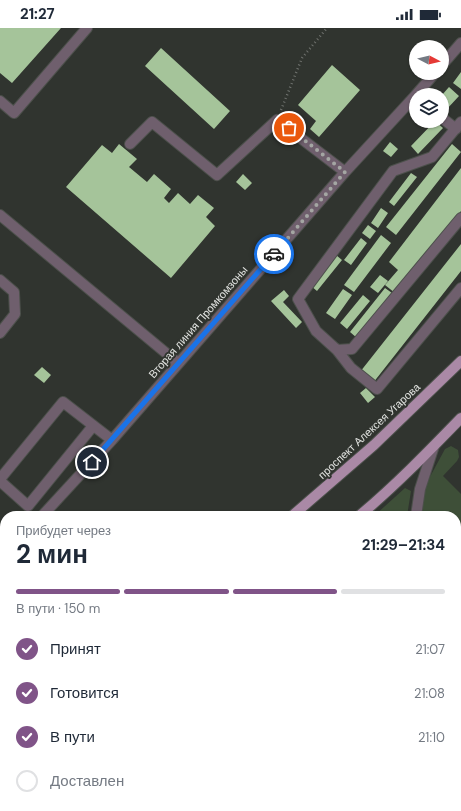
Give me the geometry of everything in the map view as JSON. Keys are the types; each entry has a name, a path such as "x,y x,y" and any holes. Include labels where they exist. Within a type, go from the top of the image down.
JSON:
{"main road":[{"name":"проспект Алексея Угарова","path":"298,511 374,445 461,361"},
{"path":"365,511 434,446 461,418"}],"street":[{"path":"0,101 14,113 87,28"},
{"path":"449,57 461,43"},
{"name":"Вторая линия Промкомзоны","path":"422,88 429,80"},
{"name":"Вторая линия Промкомзоны","path":"47,511 112,440 345,172 409,103"},
{"path":"130,144 152,122 218,175 278,120 345,172"},
{"path":"449,122 458,126 432,157 393,171 298,299 316,331 337,350 351,368 377,390 461,288"},
{"path":"0,215 178,363"},
{"path":"337,350 352,349 461,218"},
{"path":"0,280 14,292 15,314 0,333"},
{"path":"93,426 28,506 0,480 63,402 112,440"},
{"path":"417,511 420,489 434,446"}],"path":[{"path":"278,120 302,58 327,28"}],"green space":[{"path":"451,446 458,450 459,457 457,461 443,476 461,494 461,511 422,511 425,486 445,449"},
{"path":"405,488 411,491 408,511 380,511"}],"building":[{"path":"0,28 61,28 12,83 0,73"},
{"path":"161,48 230,111 214,129 145,66"},
{"path":"332,65 360,90 319,137 310,129 316,121 298,105"},
{"path":"461,72 461,89 453,83"},
{"path":"449,87 459,96 449,107 449,88"},
{"path":"428,128 443,128 418,154 411,146"},
{"path":"390,142 398,149 391,157 383,151"},
{"path":"119,144 137,159 129,167 147,182 154,174 171,189 164,198 169,203 178,193 190,204 198,195 214,208 206,217 215,226 171,278 66,187 102,145 112,153"},
{"path":"452,144 461,152 396,235 386,227"},
{"path":"461,168 461,211 395,293 385,285 398,270 389,262"},
{"path":"411,173 417,177 394,206 389,202"},
{"path":"243,174 252,183 245,190 236,182"},
{"path":"381,208 388,213 378,228 371,223"},
{"path":"368,225 376,231 370,239 362,233"},
{"path":"381,235 391,243 354,292 344,285"},
{"path":"361,238 367,243 351,265 344,260"},
{"path":"461,244 461,271 373,383 360,372"},
{"path":"336,255 342,260 317,291 311,286"},
{"path":"380,275 388,281 378,293 370,287"},
{"path":"385,288 392,293 357,338 350,332"},
{"path":"343,289 352,295 335,319 326,313"},
{"path":"284,290 289,296 283,302 302,322 296,328 271,301"},
{"path":"363,295 370,301 347,329 340,323"},
{"path":"42,367 51,375 44,383 34,375"},
{"path":"366,388 375,397 368,403 360,393"}],"way so far":[{"path":"274,254 345,172 289,128"}],"route":[{"path":"92,462 274,254"}]}
